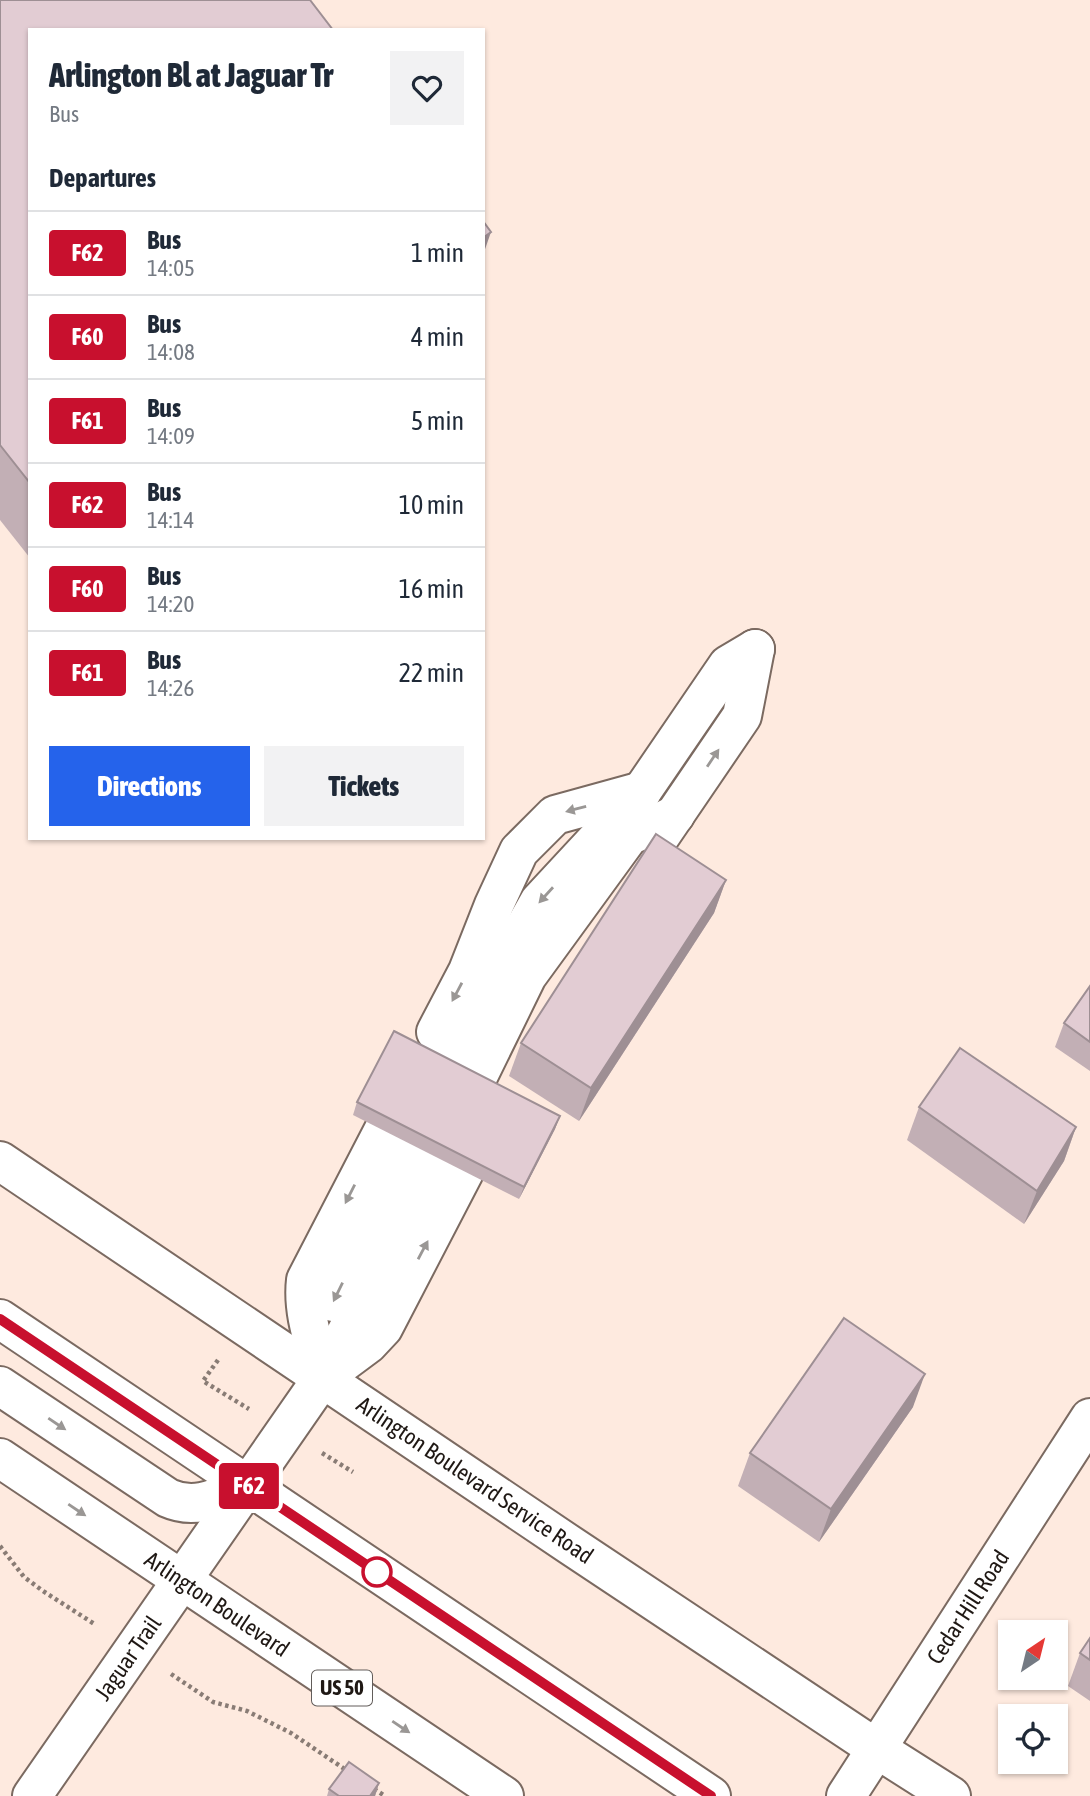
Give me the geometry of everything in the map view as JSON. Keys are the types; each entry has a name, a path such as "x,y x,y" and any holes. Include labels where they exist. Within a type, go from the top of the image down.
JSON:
{"main road":[{"name":"Jaguar Trail","path":"32,1796 323,1377 438,1158 527,976 629,836 675,814 742,716 755,649 728,665 642,791 555,815 519,851 468,971 306,1280 304,1296 308,1322 323,1377"},
{"name":"Arlington Boulevard Service Road","path":"0,1161 951,1796"},
{"path":"0,1319 711,1796"},
{"path":"0,1386 167,1498 179,1503 208,1501 247,1485"},
{"name":"Cedar Hill Road","path":"846,1796 1090,1418"},
{"name":"Arlington Boulevard","path":"0,1458 504,1796"}],"path":[{"path":"214,1702 247,1711 291,1733 354,1775"},
{"path":"364,1782 385,1796"}],"building":[{"path":"0,0 310,0 331,28 28,28 28,480 0,445"},
{"path":"485,224 491,232 485,236"},
{"path":"656,834 726,880 591,1088 521,1043"},
{"path":"1090,986 1090,1042 1064,1023"},
{"path":"394,1031 560,1116 524,1187 357,1102"},
{"path":"960,1048 1076,1127 1037,1191 919,1107"},
{"path":"844,1318 925,1374 831,1509 750,1453"},
{"path":"1090,1638 1090,1660 1080,1653"},
{"path":"349,1762 379,1783 370,1796 339,1796 329,1789"}],"bus line":[{"name":"F62","path":"0,1319 711,1796"}]}
